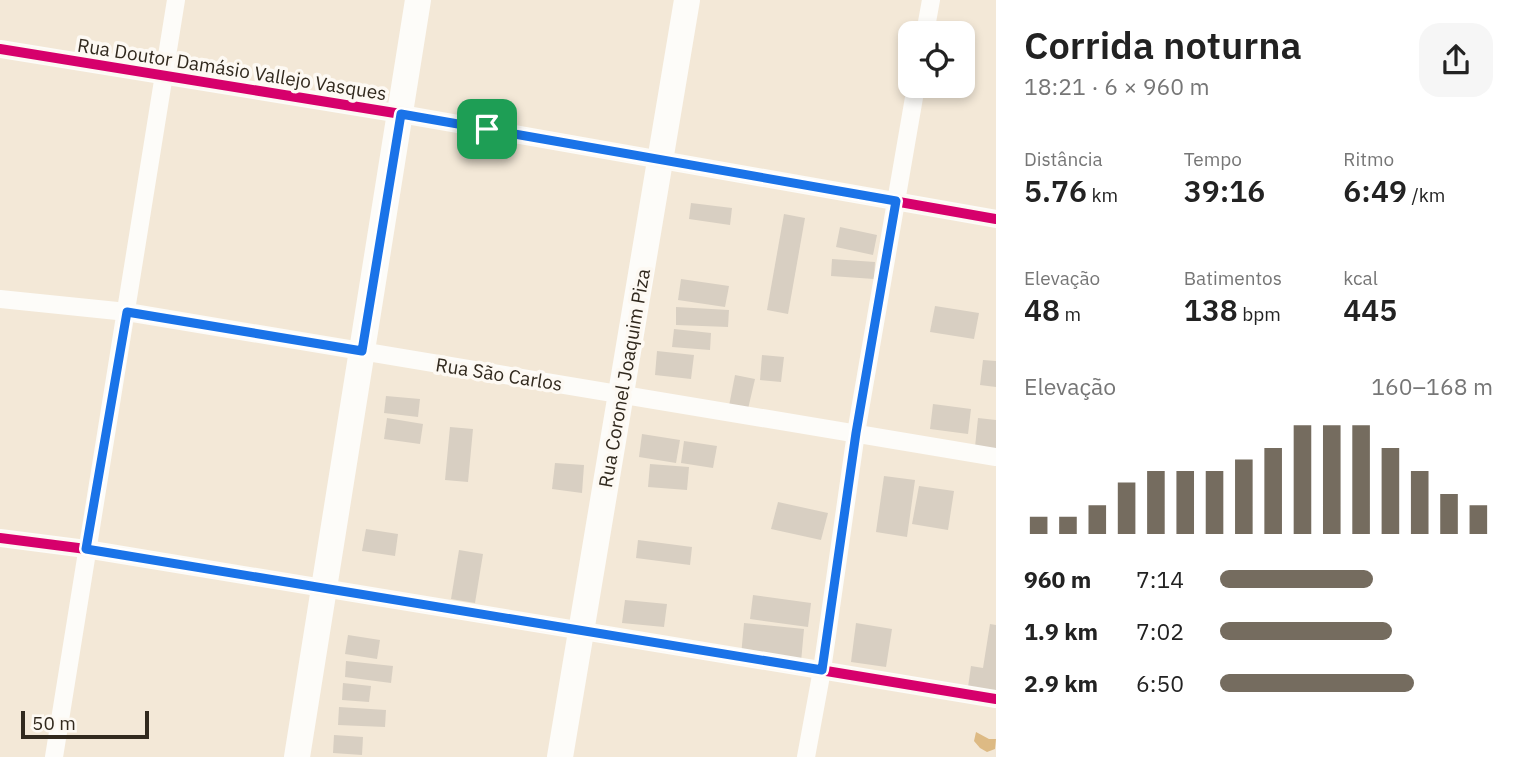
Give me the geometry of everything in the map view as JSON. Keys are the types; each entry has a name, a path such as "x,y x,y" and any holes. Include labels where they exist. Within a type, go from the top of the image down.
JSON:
{"main road":[{"path":"297,757 418,0"},
{"name":"Rua Coronel Joaquim Piza","path":"560,757 687,0"}],"street":[{"path":"54,757 176,0"},
{"path":"927,21 931,0"},
{"name":"Rua Doutor Damásio Vallejo Vasques","path":"0,48 401,114 996,219"},
{"path":"806,757 822,670 856,433 914,98"},
{"name":"Rua São Carlos","path":"0,299 127,312 996,457"},
{"path":"0,538 86,549 996,699"}],"shaded area":[{"path":"976,732 989,739 996,739 995,749 987,752 980,748 974,741"}],"building":[{"path":"691,203 732,208 730,225 689,219"},
{"path":"784,214 805,218 788,314 767,310"},
{"path":"840,227 877,235 873,255 836,247"},
{"path":"832,259 875,262 874,279 831,276"},
{"path":"681,279 729,286 725,307 678,300"},
{"path":"935,306 979,313 974,339 930,332"},
{"path":"676,307 729,310 728,327 676,325"},
{"path":"674,329 711,333 710,350 672,347"},
{"path":"657,351 694,355 691,379 655,375"},
{"path":"762,355 784,357 781,382 760,380"},
{"path":"983,360 996,361 996,387 980,385"},
{"path":"735,375 755,379 748,409 729,406"},
{"path":"386,396 420,399 418,417 384,413"},
{"path":"933,404 971,409 968,434 930,429"},
{"path":"387,418 423,424 420,444 384,439"},
{"path":"978,418 996,420 996,449 975,447"},
{"path":"450,427 473,429 468,482 445,480"},
{"path":"642,434 680,440 676,463 639,457"},
{"path":"684,441 717,446 713,468 681,463"},
{"path":"555,463 584,465 582,493 552,489"},
{"path":"650,464 689,467 687,490 648,487"},
{"path":"884,476 915,480 907,537 876,532"},
{"path":"919,486 954,491 948,530 912,524"},
{"path":"778,502 828,513 821,540 771,529"},
{"path":"366,529 398,534 395,556 362,551"},
{"path":"638,540 692,547 690,565 636,558"},
{"path":"459,550 483,554 475,603 451,599"},
{"path":"753,595 811,603 808,627 750,619"},
{"path":"625,600 667,604 664,627 622,623"},
{"path":"744,623 804,629 801,662 741,656"},
{"path":"856,623 892,629 886,667 851,662"},
{"path":"990,624 996,625 996,691 968,687 971,666 983,668"},
{"path":"348,635 380,640 377,659 345,654"},
{"path":"346,661 393,666 391,683 345,677"},
{"path":"343,683 371,686 369,702 342,700"},
{"path":"339,707 386,710 385,727 338,725"},
{"path":"334,735 363,737 362,755 333,753"}],"cycle path":[{"path":"0,49 401,114 996,219"},
{"path":"0,538 86,549 996,699"}],"route":[{"path":"401,114 487,129 896,201 856,433 822,670 86,549 127,312 362,351 401,114"}]}
